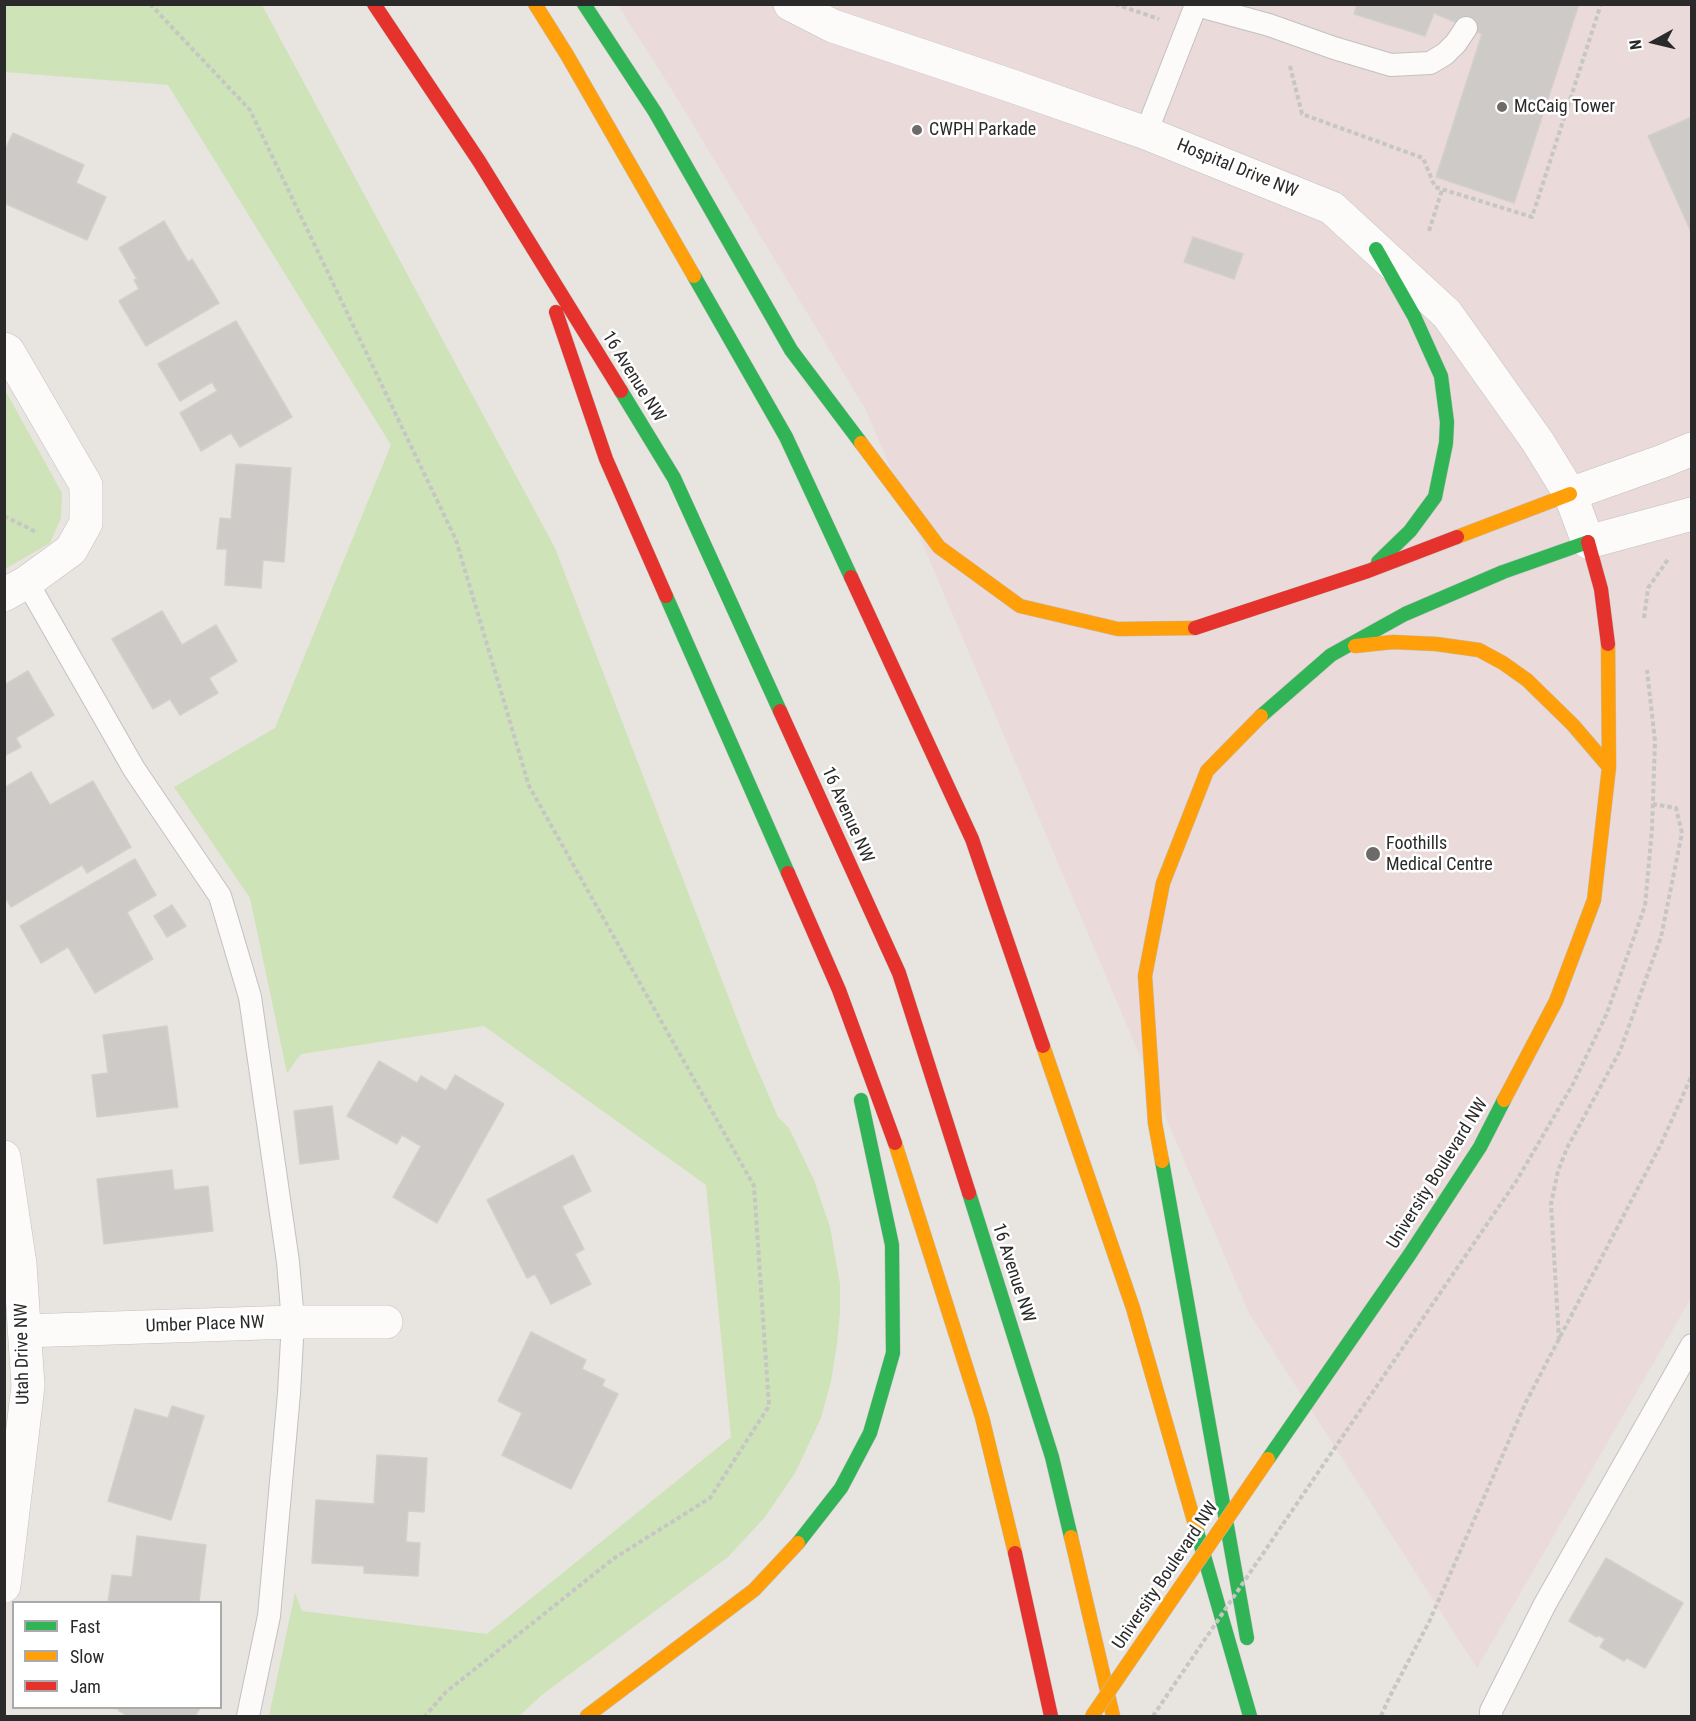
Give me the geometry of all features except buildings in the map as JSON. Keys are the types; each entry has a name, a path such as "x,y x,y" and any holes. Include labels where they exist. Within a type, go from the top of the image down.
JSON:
{"main road":[{"name":"16 Avenue NW","path":"374,4 479,161 674,478 899,973 1052,1457 1113,1716"},
{"path":"535,4 567,55 786,437 972,839 1133,1308 1250,1716"},
{"path":"584,4 655,112 790,350 939,547 1020,606 1118,629 1191,629 1368,571 1570,494"},
{"path":"1368,571 1410,531 1435,496 1446,443 1447,422 1441,376 1414,316 1376,249"},
{"path":"538,259 606,459 838,990 906,1174 982,1417 1051,1716"},
{"path":"1248,1647 1155,1123 1146,976 1163,883 1207,771 1257,720 1330,655 1405,614 1503,572 1588,542"},
{"name":"University Boulevard NW","path":"1092,1716 1410,1254 1480,1147 1556,1001 1594,900 1609,767 1608,637 1601,589 1588,542"},
{"path":"1345,647 1393,642 1436,644 1479,650 1527,680 1573,725 1609,767"},
{"path":"586,1716 754,1590 807,1534 841,1488 870,1433 893,1353 892,1245 838,990"},
{"path":"1255,1682 1261,1716"}],"street":[{"name":"Hospital Drive NW","path":"790,4 833,26 1146,134 1332,208 1447,314 1538,442 1570,494 1588,542"},
{"path":"4,349 8,351 86,485 86,523 70,550 16,588"},
{"path":"1570,494 1692,449"},
{"path":"1588,542 1692,514"},
{"name":"Utah Drive NW","path":"4,1157 20,1264 28,1386 4,1586"},
{"name":"Umber Place NW","path":"24,1330 293,1322 386,1322"}],"lane":[{"path":"1146,134 1196,5 1272,15 1334,48 1391,65 1430,63 1445,54 1466,28"},
{"path":"16,588 220,896 250,997 288,1262 293,1322 290,1393 269,1616 248,1716"},
{"path":"1491,1716 1491,1711 1545,1604 1692,1345"}],"path":[{"path":"150,4 250,110 456,540 529,786 753,1185 769,1406 710,1498 613,1559 446,1692 425,1716"},
{"path":"1115,4 1160,19"},
{"path":"1289,63 1302,114 1423,158 1435,187 1532,217 1601,4"},
{"path":"1429,231 1442,189"},
{"path":"1559,1341 1551,1204 1558,1172 1567,1148 1620,1050 1661,937 1682,833 1676,808 1653,804"},
{"path":"1381,1716 1429,1622 1526,1402 1661,1144 1692,1075"},
{"path":"1153,1716 1283,1524"}],"shaded area":[{"name":"Foothills Medical Centre","path":"618,5 1691,5 1691,1298 1477,1668 1249,1313 866,410"}],"green space":[{"path":"4,5 262,5 555,548 749,1050 778,1117 789,1128 814,1180 830,1227 840,1284 837,1344 831,1381 821,1418 795,1473 765,1517 728,1557 543,1694 519,1716 269,1716 295,1593 302,1611 487,1634 731,1437 706,1185 484,1026 301,1054 287,1073 250,898 174,787 275,728 391,445 168,85 5,72"},
{"path":"5,390 62,493 61,518 50,543 5,569"}],"traffic: fast":[{"path":"584,4 655,112 791,350 861,443"},
{"path":"1376,249 1414,316 1441,376 1447,422 1446,443 1435,497 1410,531 1378,562"},
{"path":"694,276 786,437 851,577"},
{"path":"621,391 674,478 780,711"},
{"path":"1261,716 1331,655 1405,614 1503,572 1588,542"},
{"path":"666,596 788,873"},
{"path":"798,1543 841,1488 870,1433 893,1353 892,1245 861,1100"},
{"path":"1268,1459 1410,1254 1480,1147 1504,1100"},
{"path":"1162,1161 1247,1638"},
{"path":"969,1193 1052,1457 1071,1537"},
{"path":"1196,1528 1250,1716"}],"traffic: slow":[{"path":"535,4 567,55 694,276"},
{"path":"861,443 939,547 1020,606 1118,629 1195,628"},
{"path":"1457,537 1570,494"},
{"path":"1355,646 1393,642 1436,644 1479,650 1527,680 1573,725 1609,767"},
{"path":"1504,1100 1556,1001 1594,900 1609,767 1608,644"},
{"path":"1162,1161 1155,1123 1145,976 1163,883 1207,771 1261,716"},
{"path":"1043,1046 1133,1308 1196,1528"},
{"path":"895,1143 982,1417 1015,1553"},
{"path":"1092,1716 1268,1459"},
{"path":"1071,1537 1113,1716"},
{"path":"587,1716 754,1590 798,1543"}],"traffic: jam":[{"path":"374,4 479,161 621,391"},
{"path":"556,312 606,459 666,596"},
{"path":"1195,628 1368,571 1457,537"},
{"path":"1588,542 1601,589 1608,644"},
{"path":"851,577 972,839 1043,1046"},
{"path":"780,711 899,973 969,1193"},
{"path":"788,873 839,990 895,1143"},
{"path":"1015,1553 1051,1716"}],"place":[{"name":"McCaig Tower","path":"1502,107"},
{"name":"CWPH Parkade","path":"917,130"},
{"name":"Foothills Medical Centre","path":"1373,854"}]}
